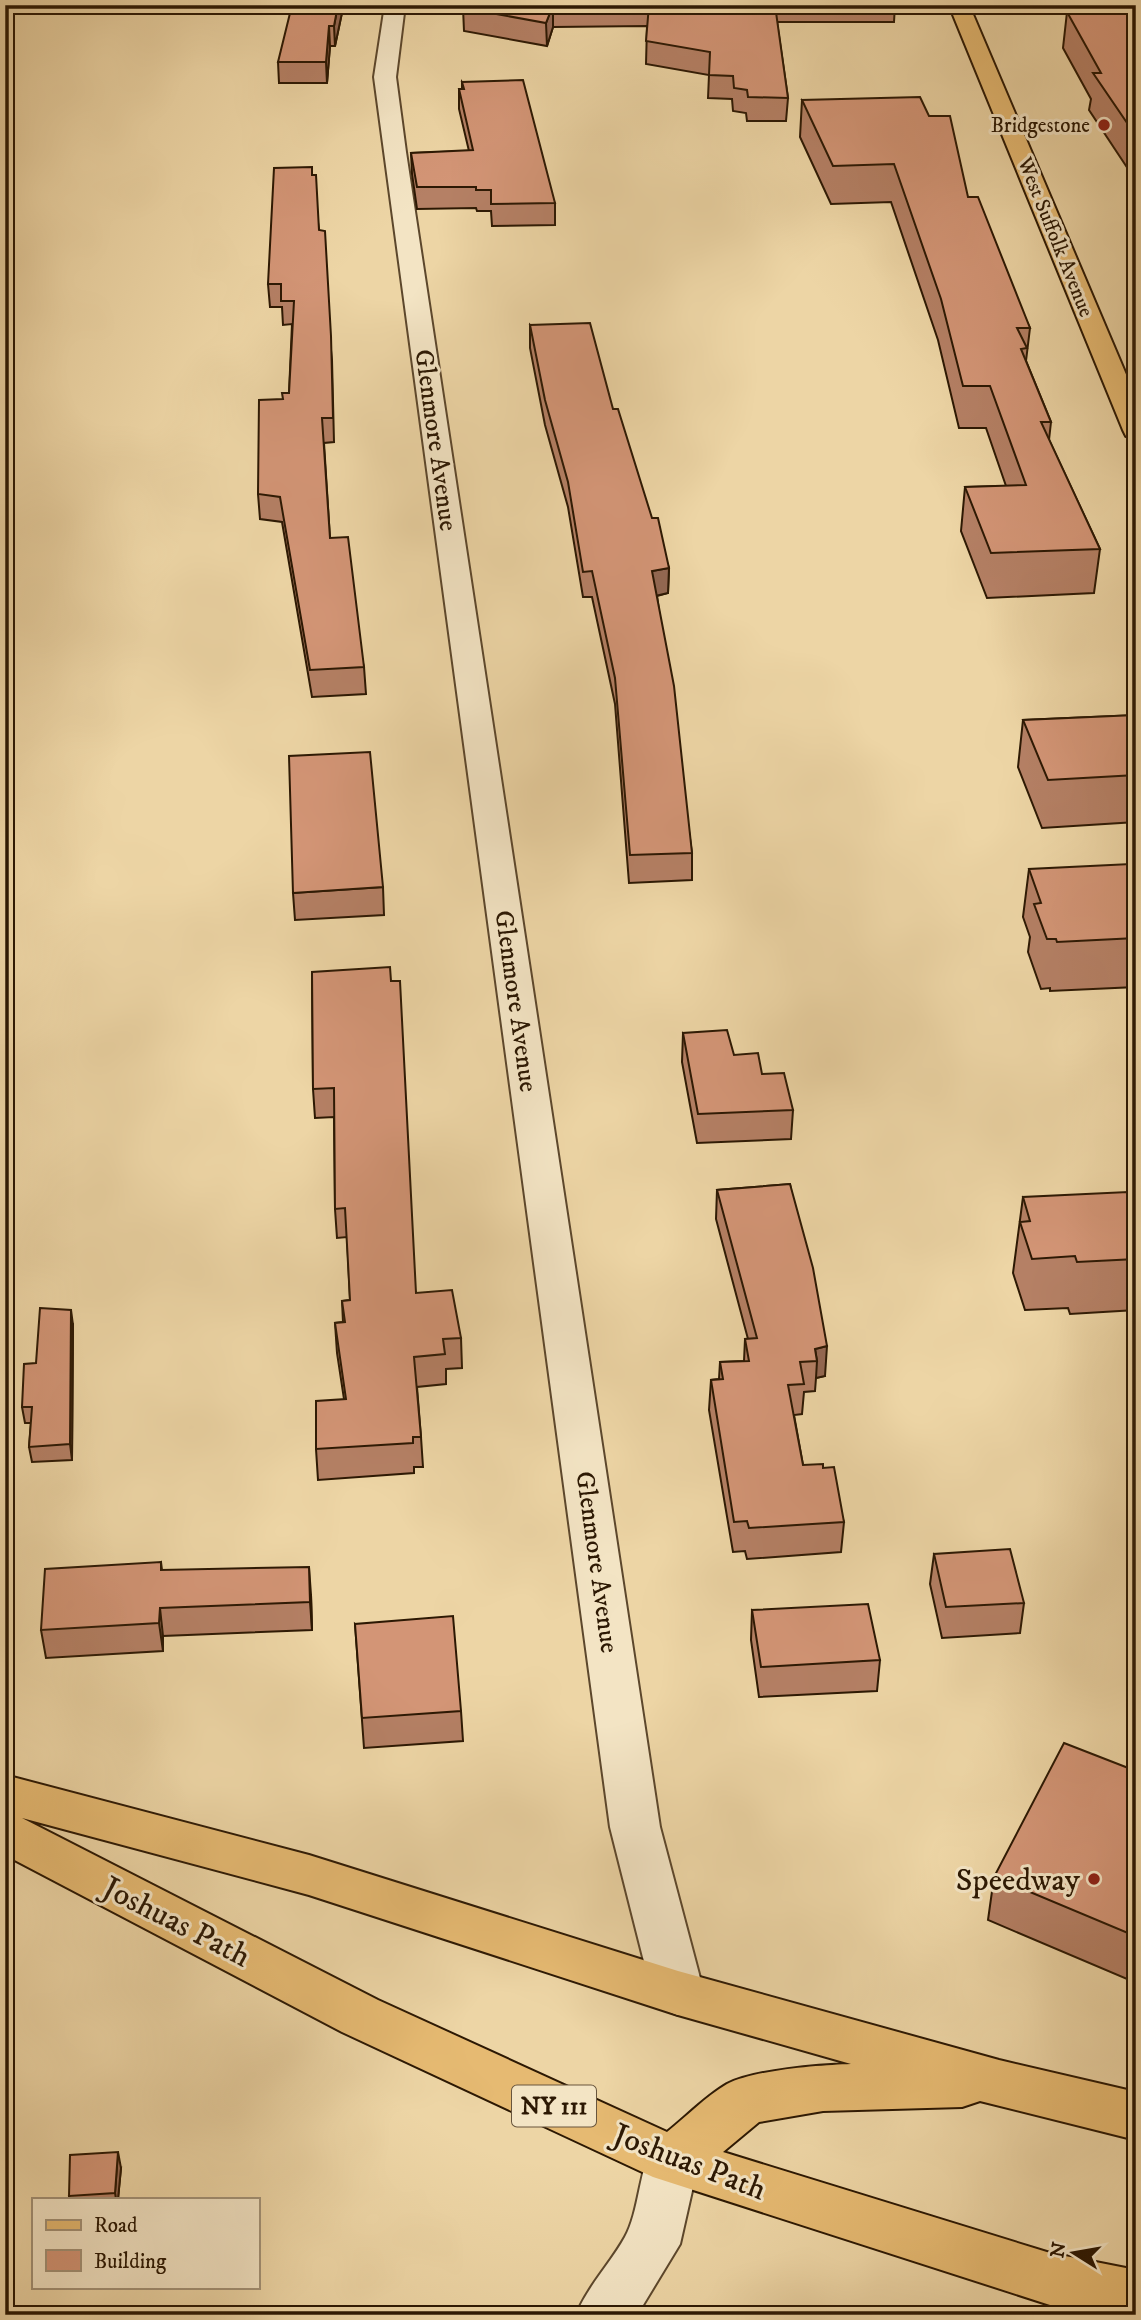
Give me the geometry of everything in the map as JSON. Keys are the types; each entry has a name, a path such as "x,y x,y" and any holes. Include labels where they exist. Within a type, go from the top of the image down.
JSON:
{"main road":[{"name":"West Suffolk Avenue","path":"959,5 1136,430"},
{"path":"5,1794 309,1875 678,1993 999,2083 1136,2116"},
{"name":"Joshuas Path","path":"5,1832 360,2016 672,2160 1050,2279 1136,2296"},
{"path":"672,2160 746,2101 823,2088 999,2083"}],"street":[{"name":"Glenmore Avenue","path":"395,5 385,78 399,179 635,1827 678,1993"},
{"path":"604,2315 652,2244 672,2160"}],"building":[{"path":"292,5 338,5 334,26 329,26 326,62 278,62"},
{"path":"468,5 553,5 546,23 463,8"},
{"path":"649,5 775,5 788,98 748,97 747,90 734,88 733,76 709,75 710,52 646,41"},
{"path":"1136,11 1136,136 1093,73 1101,73 1067,12"},
{"path":"523,80 555,203 491,204 491,190 476,190 476,187 417,187 411,153 473,150 459,89 464,89 462,82"},
{"path":"920,97 929,116 950,116 968,197 978,197 1030,328 1017,328 1027,348 1021,349 1051,422 1041,422 1100,549 991,553 965,487 1026,485 990,386 963,386 941,299 894,164 833,166 802,100"},
{"path":"312,167 312,175 316,175 319,230 325,231 331,336 333,418 322,418 330,538 348,537 364,667 310,670 280,497 258,494 259,400 283,399 282,393 289,393 294,301 281,301 281,284 268,284 274,168"},
{"path":"590,323 613,409 618,409 652,518 658,518 669,568 652,571 674,686 692,853 630,855 615,678 592,571 583,572 568,482 545,400 530,325"},
{"path":"1136,715 1136,775 1048,780 1023,720"},
{"path":"370,752 383,887 293,893 289,756"},
{"path":"1131,864 1136,875 1136,938 1057,942 1056,939 1047,939 1034,904 1041,903 1029,869"},
{"path":"390,967 391,981 400,981 416,1293 452,1290 461,1338 443,1339 445,1354 414,1357 421,1437 413,1437 413,1443 316,1449 316,1401 346,1399 335,1323 345,1322 342,1301 350,1300 345,1208 335,1209 334,1088 313,1089 312,972"},
{"path":"727,1030 734,1055 758,1053 762,1074 784,1073 793,1110 698,1114 683,1033"},
{"path":"790,1184 813,1268 827,1346 815,1349 817,1361 800,1362 804,1384 788,1385 803,1465 823,1464 823,1468 834,1467 844,1522 749,1528 747,1521 734,1522 711,1380 723,1379 720,1362 749,1361 745,1339 757,1338 717,1190"},
{"path":"1128,1192 1136,1214 1136,1259 1077,1262 1075,1256 1032,1259 1020,1222 1030,1221 1023,1197"},
{"path":"40,1308 71,1310 70,1444 29,1447 32,1407 22,1407 24,1364 36,1363"},
{"path":"5,1320 9,1320 5,1358"},
{"path":"1010,1549 1024,1603 946,1607 934,1554"},
{"path":"161,1562 161,1570 309,1567 310,1602 160,1608 159,1623 41,1630 45,1569"},
{"path":"868,1604 880,1660 761,1667 752,1610"},
{"path":"453,1616 461,1711 362,1718 355,1624"},
{"path":"1064,1743 1136,1771 1135,1936 994,1877"},
{"path":"118,2152 115,2193 69,2196 70,2155"}],"place":[{"name":"Bridgestone","path":"1104,125"},
{"name":"Speedway","path":"1094,1879"}]}
